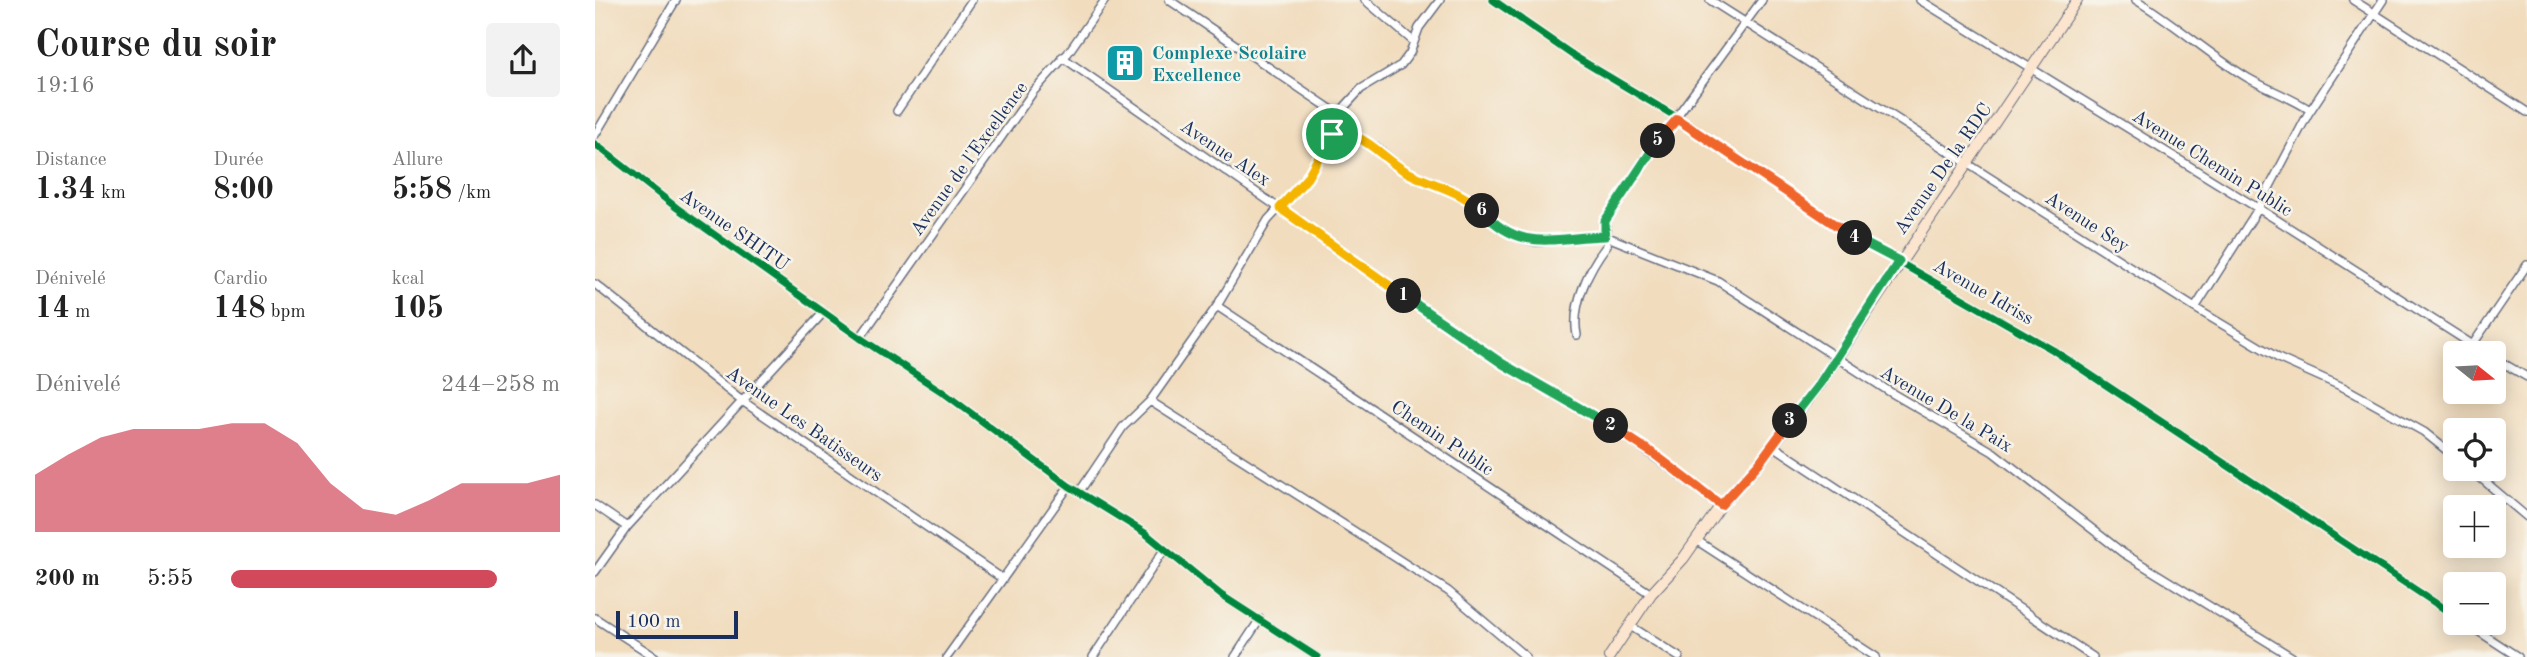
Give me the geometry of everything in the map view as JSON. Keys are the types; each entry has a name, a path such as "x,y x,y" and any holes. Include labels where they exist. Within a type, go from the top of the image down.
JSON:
{"street":[{"path":"595,135 676,0"},
{"path":"897,111 972,0"},
{"name":"Avenue de l'Excellence","path":"860,338 1033,92 1105,0"},
{"path":"1169,0 1338,114"},
{"path":"1365,0 1413,41"},
{"path":"1080,491 1123,428 1150,401 1217,306 1268,220 1307,178 1332,134 1338,114 1361,89 1401,65 1440,0"},
{"name":"Avenue Idriss","path":"1493,0 1574,56 1677,119 1853,236 2053,350 2443,608"},
{"name":"Avenue Sey","path":"1710,0 2195,308 2280,359 2345,388 2424,432 2443,447"},
{"path":"1577,335 1574,321 1587,271 1607,245 1605,221 1657,142 1677,119 1762,0"},
{"name":"Avenue Chemin Public","path":"1920,0 2468,341"},
{"name":"Avenue De la RDC","path":"1609,657 1632,627 1651,594 1772,445 1836,357 2077,0"},
{"path":"2136,0 2179,26 2246,77 2284,93 2310,110"},
{"path":"2353,0 2527,112"},
{"path":"2195,308 2258,209 2310,110 2383,0"},
{"name":"Avenue Alex","path":"1062,57 1503,364 1619,431 1721,505"},
{"path":"1332,134 1347,134 1375,146 1406,172 1448,188 1473,203 1500,228 1523,239 1537,242 1605,236"},
{"name":"Avenue SHITU","path":"595,144 677,208 860,338 944,393 1069,486 1145,533 1221,595 1317,657"},
{"name":"Avenue De la Paix","path":"1605,236 1718,281 1836,357 1993,452 2123,553 2292,657"},
{"path":"2475,341 2527,265"},
{"name":"Avenue Les Batisseurs","path":"595,284 743,400 1003,579"},
{"name":"Chemin Public","path":"1217,306 1651,594"},
{"path":"595,572 627,527 824,312"},
{"path":"2506,365 2527,377"},
{"path":"1150,401 1448,591 1526,657"},
{"path":"1772,445 2093,657"},
{"path":"2484,481 2527,517"},
{"path":"947,657 1069,486"},
{"path":"595,505 627,527"},
{"path":"1696,540 1876,657"},
{"path":"1093,657 1164,550"},
{"path":"595,618 645,654 655,657"},
{"path":"1235,657 1260,619"},
{"path":"1632,627 1679,657"},
{"path":"2484,635 2518,657"}],"cycle path":[{"path":"1493,0 1574,56 1673,115 1853,236 2053,350 2443,608"},
{"path":"595,144 677,208 860,338 944,393 1069,486 1145,533 1221,595 1317,657"}],"place":[{"name":"Complexe Scolaire Excellence","path":"1125,63"}],"route":[{"path":"1677,119 1776,187 1853,236 1899,261 1820,383 1742,484 1721,505 1654,454 1503,364 1280,208 1307,178 1332,134 1347,134 1375,146 1406,172 1448,188 1473,203 1500,228 1523,239 1537,242 1577,236 1605,236 1605,221 1657,142 1677,119"}]}
